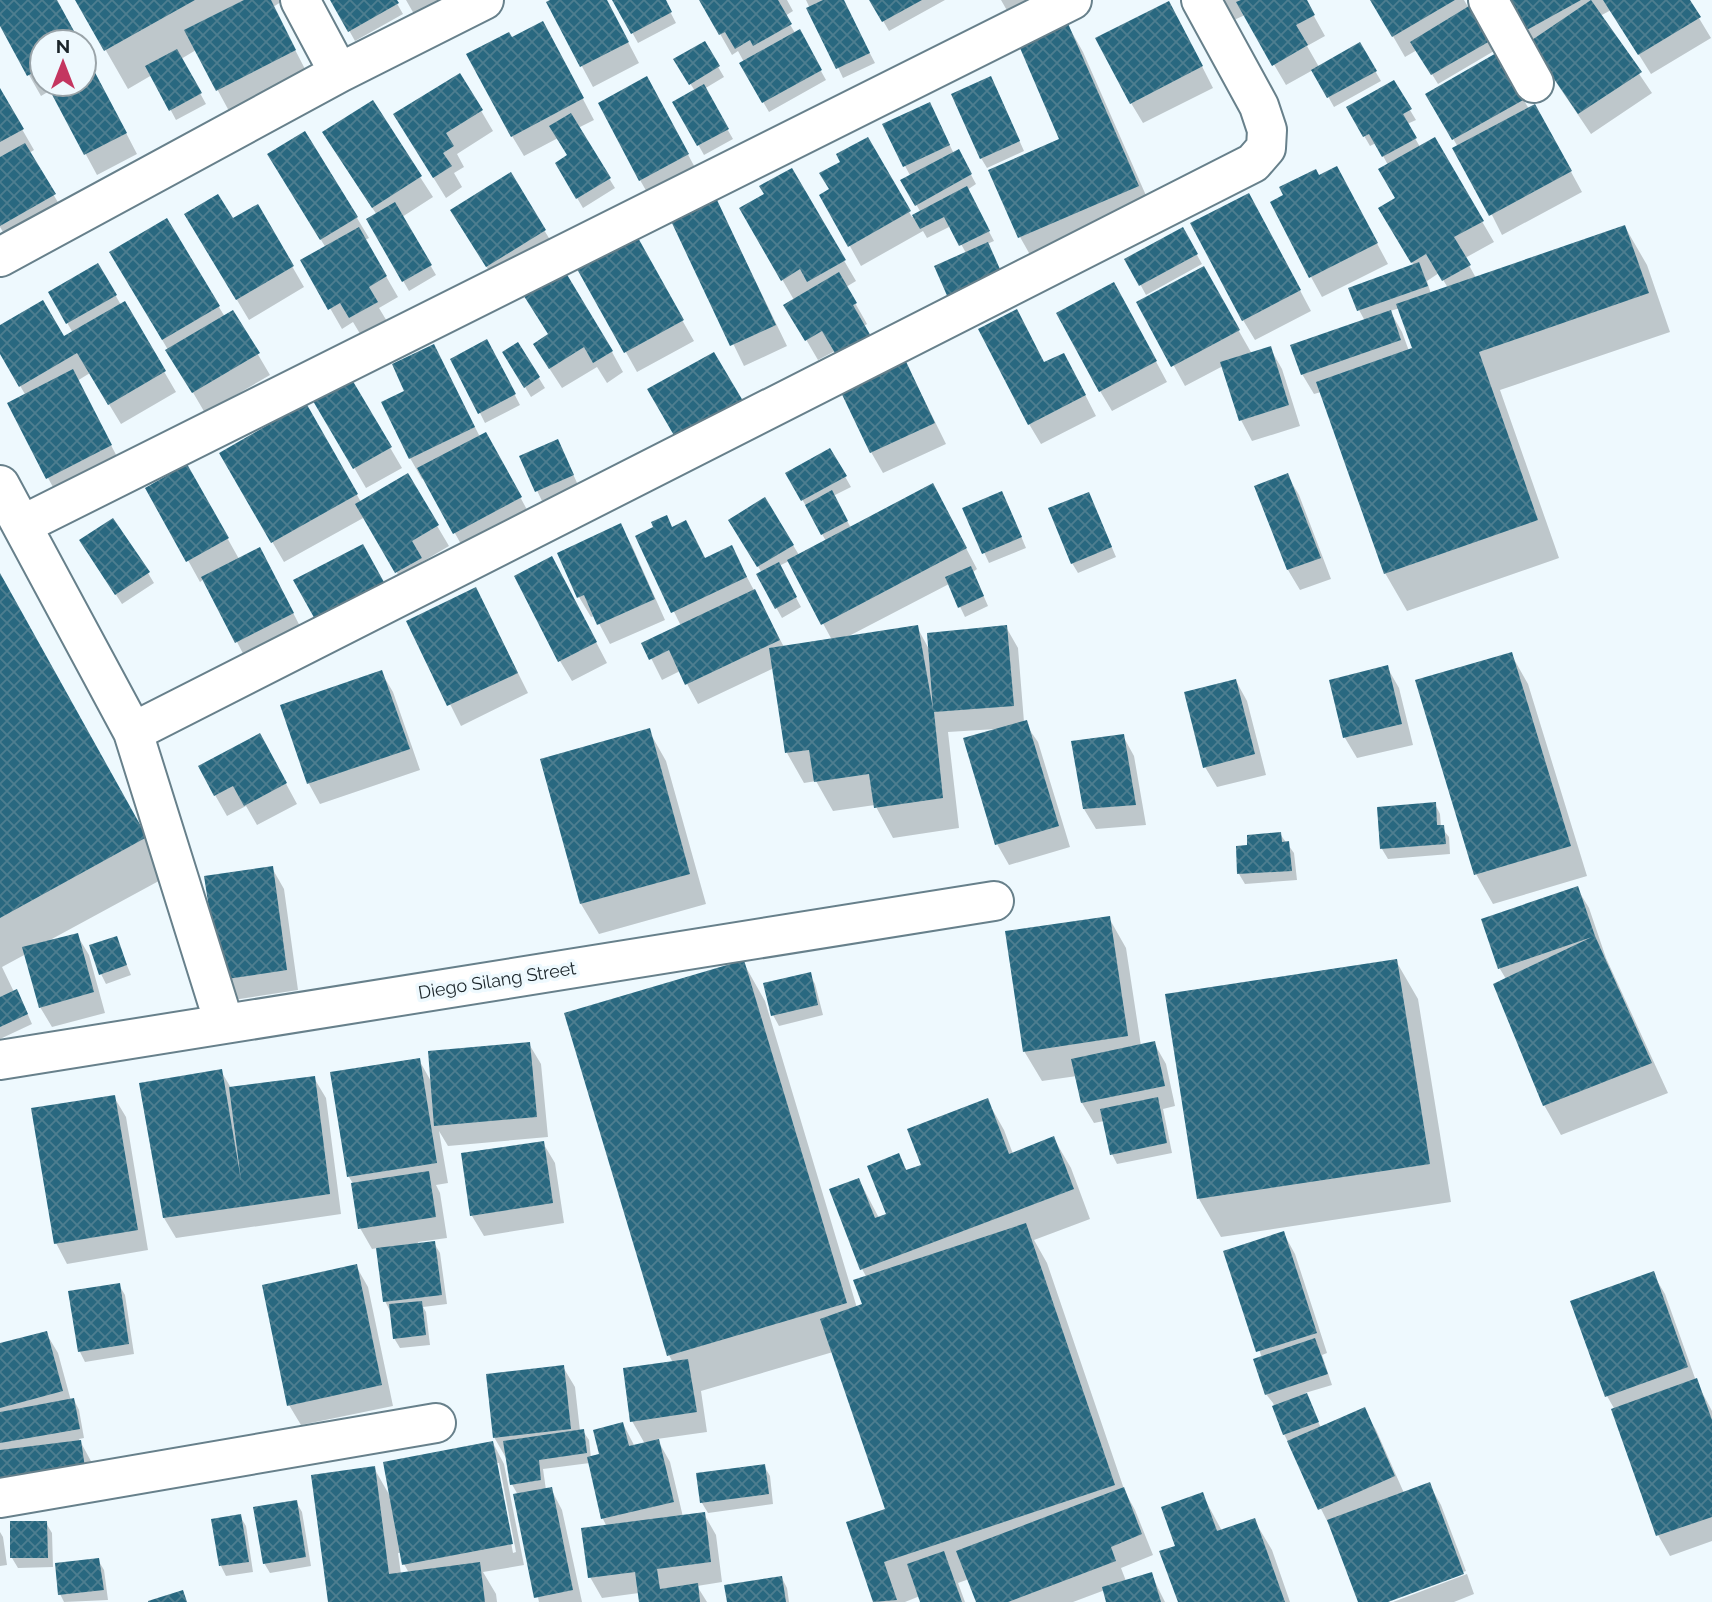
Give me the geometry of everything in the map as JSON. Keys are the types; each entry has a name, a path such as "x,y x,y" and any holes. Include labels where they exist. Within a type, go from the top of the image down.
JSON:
{"street":[{"path":"300,0 339,73"},
{"path":"0,257 339,73 484,0"},
{"path":"22,525 1072,0"},
{"path":"134,732 1253,163 1266,148 1267,130 1259,106 1201,0"},
{"path":"1488,0 1534,83"},
{"path":"0,485 134,732 224,1024"},
{"name":"Diego Silang Street","path":"0,1060 994,901"},
{"path":"0,1498 436,1423"}],"building":[{"path":"0,0 57,0 72,28 28,28 27,76 0,26"},
{"path":"75,0 195,0 104,51 98,40 98,28 91,28"},
{"path":"244,0 271,0 296,50 216,91 184,30"},
{"path":"330,0 397,0 399,3 348,32"},
{"path":"607,0 629,42 580,67 546,2"},
{"path":"612,0 666,0 672,12 631,34"},
{"path":"699,0 778,0 792,24 753,46 750,40 735,49 725,32 719,35"},
{"path":"823,0 844,0 870,53 836,69 806,8"},
{"path":"869,0 922,0 882,22"},
{"path":"1307,0 1315,15 1296,25 1308,45 1272,66 1236,2"},
{"path":"1370,0 1455,0 1392,37"},
{"path":"1508,0 1581,0 1525,31"},
{"path":"1591,0 1642,72 1578,114 1529,42"},
{"path":"1603,0 1690,0 1701,17 1638,55"},
{"path":"1169,1 1203,66 1130,104 1095,38"},
{"path":"1469,6 1490,41 1431,75 1410,42"},
{"path":"1066,19 1139,186 1018,238 988,170 1059,139 1017,41"},
{"path":"543,21 584,98 511,137 466,54 509,32 512,37"},
{"path":"800,29 822,70 762,103 739,63"},
{"path":"705,41 720,66 689,85 673,59"},
{"path":"1360,42 1377,71 1327,98 1311,70"},
{"path":"177,49 202,93 169,111 145,66"},
{"path":"1498,52 1525,99 1452,140 1425,94"},
{"path":"460,73 483,110 446,133 454,146 443,153 452,166 433,178 393,114"},
{"path":"647,76 689,154 639,181 598,103"},
{"path":"991,76 1020,141 980,159 951,94"},
{"path":"98,78 127,133 84,155 54,98 98,98"},
{"path":"1394,80 1412,109 1403,114 1417,138 1382,157 1369,134 1363,137 1346,107"},
{"path":"704,84 729,129 697,146 672,102"},
{"path":"0,88 24,129 0,142"},
{"path":"373,100 422,176 372,208 322,132"},
{"path":"930,102 950,145 903,167 882,124"},
{"path":"1535,104 1572,171 1489,216 1452,148"},
{"path":"571,113 611,178 576,199 555,163 567,155 549,126"},
{"path":"305,131 358,217 320,240 267,154"},
{"path":"868,137 911,211 848,247 819,195 829,189 819,173 840,162 836,154"},
{"path":"1435,137 1484,221 1454,237 1471,265 1442,281 1426,254 1411,263 1378,208 1395,198 1378,169"},
{"path":"25,143 56,194 0,226 0,157"},
{"path":"959,149 972,174 915,206 900,180"},
{"path":"1337,166 1378,243 1309,278 1270,202 1283,195 1279,187 1316,169 1319,175"},
{"path":"792,168 846,260 807,282 800,269 781,281 739,208 764,194 759,186"},
{"path":"511,172 546,230 486,267 450,210"},
{"path":"967,186 990,231 959,246 944,217 920,229 912,215"},
{"path":"1249,193 1301,290 1242,321 1190,223"},
{"path":"218,194 233,218 258,204 294,266 236,300 184,214"},
{"path":"717,200 776,325 730,346 671,221"},
{"path":"395,202 432,265 402,282 366,219"},
{"path":"167,218 220,306 162,340 109,252"},
{"path":"1625,225 1649,293 1479,352 1538,520 1384,574 1316,382 1412,348 1396,304"},
{"path":"359,227 387,276 369,287 378,302 349,318 340,303 328,310 300,260"},
{"path":"1183,227 1198,254 1139,286 1124,259"},
{"path":"637,236 684,320 624,353 577,269"},
{"path":"988,242 1003,276 949,300 934,266"},
{"path":"1419,262 1428,286 1357,311 1348,288"},
{"path":"98,263 117,295 66,324 48,292"},
{"path":"1204,266 1240,330 1171,367 1136,302"},
{"path":"563,268 613,351 593,363 584,347 549,369 533,344 548,334 522,293"},
{"path":"839,272 857,303 853,305 872,338 838,358 822,331 805,341 783,305"},
{"path":"1114,282 1157,361 1099,392 1056,313"},
{"path":"43,300 64,336 125,301 166,371 108,405 77,353 19,387 0,354 0,325"},
{"path":"1017,309 1044,362 1064,353 1086,395 1028,425 978,329"},
{"path":"233,310 260,353 192,393 165,350"},
{"path":"1391,310 1401,340 1301,375 1290,345"},
{"path":"487,339 516,394 478,414 450,359"},
{"path":"518,342 540,377 524,388 502,352"},
{"path":"434,344 475,427 409,459 381,402 404,391 392,364"},
{"path":"1271,346 1289,405 1239,421 1220,362"},
{"path":"901,351 935,423 870,453 836,382"},
{"path":"714,352 746,406 679,444 647,389"},
{"path":"73,369 112,445 46,479 7,403"},
{"path":"351,378 392,447 353,469 313,401"},
{"path":"306,403 358,494 271,543 219,453"},
{"path":"486,432 522,497 453,534 417,468"},
{"path":"558,439 574,475 535,492 519,456"},
{"path":"830,448 847,476 801,501 785,473"},
{"path":"187,464 229,538 186,562 145,488"},
{"path":"408,473 439,525 412,541 422,558 395,573 355,504"},
{"path":"1288,473 1321,558 1287,570 1254,486"},
{"path":"933,483 967,548 821,625 787,560"},
{"path":"832,490 848,521 821,535 805,505"},
{"path":"1002,491 1022,537 982,554 962,508"},
{"path":"1089,492 1112,547 1071,564 1048,508"},
{"path":"765,497 794,545 757,567 728,520"},
{"path":"667,515 672,527 686,520 705,558 732,545 747,577 671,613 635,536 653,527 651,522"},
{"path":"113,518 150,572 115,595 79,540"},
{"path":"621,523 655,599 597,625 584,595 577,598 557,553"},
{"path":"363,544 390,593 321,630 293,580"},
{"path":"260,547 294,613 235,643 201,577"},
{"path":"552,556 597,642 558,662 514,576"},
{"path":"779,562 797,597 775,609 756,574"},
{"path":"971,566 984,596 958,608 945,577"},
{"path":"0,573 147,837 0,918"},
{"path":"476,587 518,673 447,706 406,621"},
{"path":"755,589 780,640 685,685 669,650 649,660 641,643"},
{"path":"918,625 933,709 927,633 1007,625 1014,706 934,712 943,798 874,808 869,774 814,782 809,750 785,753 769,648"},
{"path":"1512,652 1571,846 1474,875 1415,680"},
{"path":"1388,665 1402,724 1343,738 1329,680"},
{"path":"382,670 410,749 307,784 280,705"},
{"path":"1236,679 1255,754 1203,768 1184,692"},
{"path":"1027,720 1059,826 995,845 963,738"},
{"path":"650,728 690,874 580,904 540,759"},
{"path":"260,733 287,783 244,806 233,786 214,796 198,766"},
{"path":"1124,734 1136,805 1083,809 1071,741"},
{"path":"1436,802 1437,825 1444,825 1446,844 1380,849 1377,807"},
{"path":"1281,832 1282,842 1289,841 1292,871 1237,874 1236,846 1247,845 1247,835"},
{"path":"273,866 287,970 220,980 204,876"},
{"path":"1578,886 1595,936 1652,1063 1543,1106 1493,984 1592,937 1498,969 1481,919"},
{"path":"1110,916 1128,1036 1023,1052 1005,931"},
{"path":"78,933 94,992 39,1008 22,947"},
{"path":"117,936 127,965 99,975 89,945"},
{"path":"1397,959 1430,1164 1197,1199 1165,994"},
{"path":"744,960 847,1303 667,1356 564,1013"},
{"path":"811,972 818,1005 771,1016 763,983"},
{"path":"17,989 28,1014 0,1027 0,997"},
{"path":"1155,1041 1165,1086 1081,1103 1071,1059"},
{"path":"530,1042 537,1117 434,1126 428,1051"},
{"path":"420,1058 437,1163 347,1177 330,1072"},
{"path":"222,1069 241,1180 229,1087 315,1076 330,1194 163,1218 139,1083"},
{"path":"115,1095 138,1230 54,1244 31,1108"},
{"path":"1158,1097 1167,1143 1110,1155 1100,1109"},
{"path":"988,1098 1009,1154 1054,1136 1074,1189 860,1270 829,1189 859,1178 875,1218 886,1214 867,1166 899,1153 906,1170 921,1165 907,1129"},
{"path":"544,1141 553,1203 470,1216 461,1153"},
{"path":"429,1171 436,1217 358,1229 351,1183"},
{"path":"1026,1223 1115,1485 884,1562 897,1600 873,1602 846,1522 885,1509 820,1319 862,1304 853,1280"},
{"path":"1284,1231 1317,1333 1256,1352 1223,1251"},
{"path":"435,1241 442,1295 383,1302 376,1248"},
{"path":"357,1264 382,1385 287,1406 262,1285"},
{"path":"1654,1271 1688,1367 1605,1397 1570,1301"},
{"path":"120,1283 129,1344 78,1352 68,1291"},
{"path":"422,1301 426,1335 393,1339 389,1304"},
{"path":"47,1331 63,1391 0,1408 0,1343"},
{"path":"1315,1338 1328,1374 1265,1395 1253,1359"},
{"path":"688,1359 697,1412 630,1422 623,1368"},
{"path":"564,1365 571,1429 493,1438 486,1374"},
{"path":"1697,1378 1712,1420 1712,1517 1656,1536 1611,1409"},
{"path":"1307,1393 1319,1422 1283,1435 1272,1406"},
{"path":"74,1398 80,1429 0,1443 0,1412"},
{"path":"1365,1407 1395,1476 1318,1510 1287,1441"},
{"path":"623,1422 629,1446 659,1439 674,1502 601,1519 587,1457 599,1454 593,1430"},
{"path":"584,1429 587,1453 539,1460 541,1480 510,1485 503,1441"},
{"path":"81,1440 86,1475 0,1485 0,1450"},
{"path":"493,1441 513,1544 402,1565 383,1462"},
{"path":"765,1464 769,1494 700,1503 696,1473"},
{"path":"375,1466 389,1574 480,1562 485,1602 328,1602 311,1475"},
{"path":"1430,1482 1464,1574 1388,1602 1358,1602 1327,1520"},
{"path":"552,1487 573,1590 534,1598 513,1494"},
{"path":"1124,1487 1142,1534 1111,1547 1116,1561 1008,1602 976,1602 956,1551"},
{"path":"1203,1492 1217,1531 1255,1518 1285,1602 1178,1602 1159,1551 1175,1546 1161,1507"},
{"path":"297,1500 306,1557 263,1564 253,1507"},
{"path":"705,1512 711,1562 657,1569 660,1589 698,1583 700,1602 639,1602 635,1572 588,1578 581,1528"},
{"path":"241,1514 249,1562 219,1566 211,1519"},
{"path":"10,1521 47,1521 48,1558 10,1558"},
{"path":"944,1551 962,1602 920,1602 907,1564"},
{"path":"99,1558 104,1590 58,1595 55,1563"},
{"path":"1152,1572 1161,1602 1106,1602 1102,1587"},
{"path":"782,1576 786,1602 727,1602 724,1585"},
{"path":"183,1590 187,1602 148,1602 148,1601"}]}
